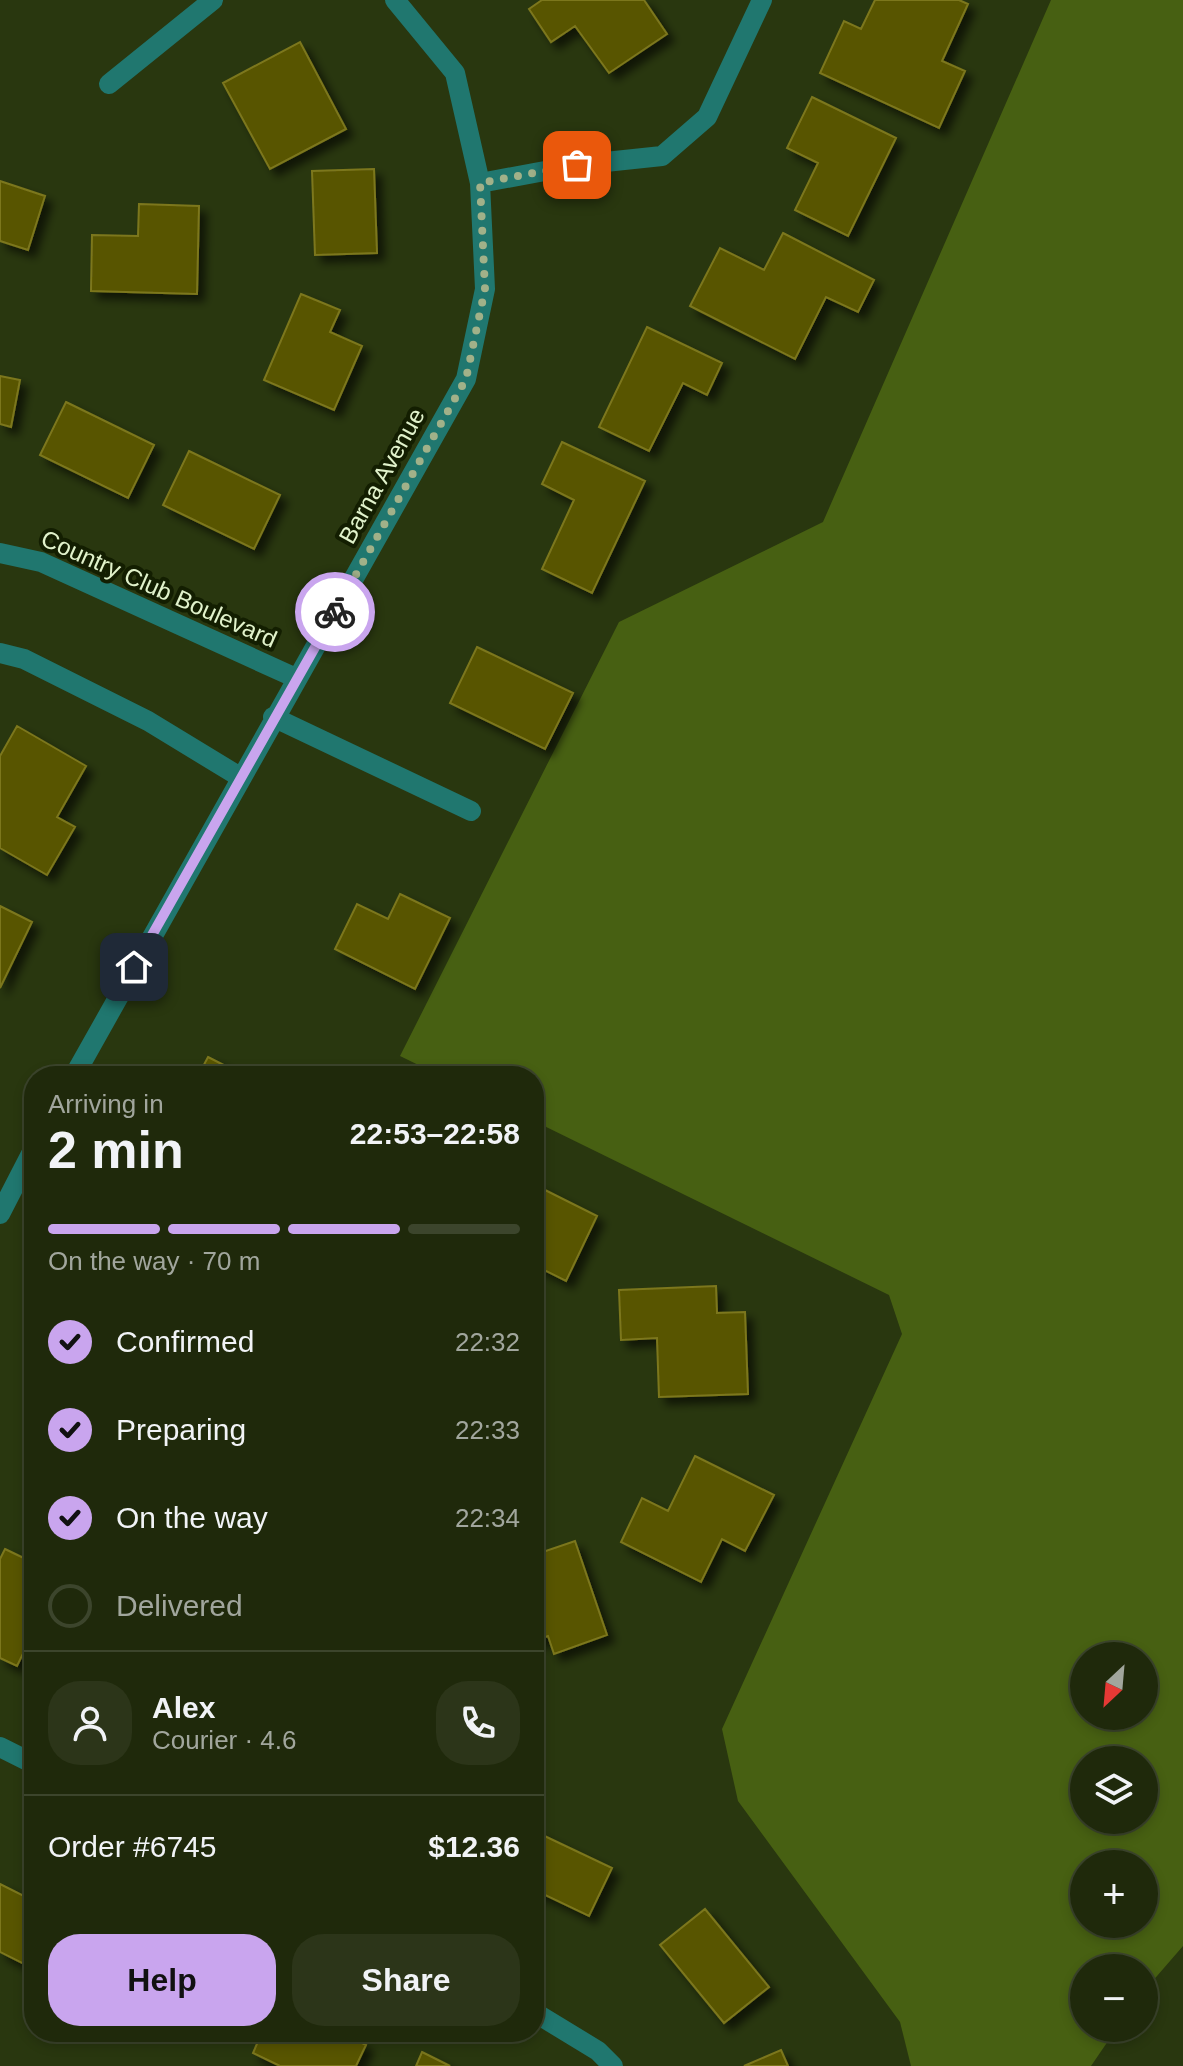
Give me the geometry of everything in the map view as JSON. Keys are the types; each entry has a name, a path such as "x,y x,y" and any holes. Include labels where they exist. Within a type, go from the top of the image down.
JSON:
{"street":[{"path":"109,84 213,0"},
{"name":"Barna Avenue","path":"80,1066 273,717 466,379 485,289 480,183 455,73 395,0"},
{"path":"480,183 577,165 662,156 707,117 762,0"},
{"name":"Country Club Boulevard","path":"0,553 41,562 296,678"},
{"path":"0,653 24,659 148,721 240,777"},
{"path":"273,717 471,811"},
{"path":"0,1214 24,1181"},
{"path":"0,1747 24,1759"},
{"path":"544,2018 598,2051 613,2066"}],"green space":[{"path":"1051,0 1183,0 1183,1946 1158,1975 1158,1954 1070,1954 1070,2042 1107,2042 1091,2066 911,2066 900,2022 738,1801 722,1729 902,1334 889,1295 544,1126 544,1066 420,1066 400,1056 619,622 823,522"}],"building":[{"path":"542,0 644,0 667,34 609,73 575,26 551,42 529,9"},
{"path":"875,0 959,0 968,4 942,61 965,71 939,128 820,73 844,21 861,29"},
{"path":"300,42 346,129 270,169 223,83"},
{"path":"812,97 896,138 848,236 795,210 818,163 787,148"},
{"path":"374,169 377,253 315,255 312,171"},
{"path":"0,181 45,196 28,250 0,241"},
{"path":"139,204 199,206 197,294 91,291 92,235 138,236"},
{"path":"783,233 874,280 858,312 826,297 795,359 690,306 720,248 764,270"},
{"path":"301,294 340,310 330,332 362,346 334,410 264,380"},
{"path":"647,327 722,363 707,395 683,383 649,451 599,427"},
{"path":"0,376 20,380 11,427 0,424"},
{"path":"66,402 154,445 128,498 40,455"},
{"path":"562,442 645,481 592,593 542,569 574,500 542,484"},
{"path":"189,451 280,495 254,549 163,505"},
{"path":"477,647 573,693 545,749 450,703"},
{"path":"17,726 86,766 57,817 75,827 47,875 0,848 0,756"},
{"path":"400,894 450,918 415,989 335,949 357,904 388,919"},
{"path":"0,906 32,922 0,988"},
{"path":"208,1057 226,1066 203,1066"},
{"path":"544,1190 597,1216 566,1281 544,1270"},
{"path":"716,1286 717,1313 745,1312 748,1394 659,1397 657,1338 621,1340 619,1290"},
{"path":"695,1456 774,1495 745,1551 722,1539 701,1582 621,1542 642,1498 668,1511"},
{"path":"575,1541 607,1635 554,1654 548,1636 544,1637 544,1552"},
{"path":"5,1549 24,1558 24,1652 17,1666 0,1658 0,1559"},
{"path":"544,1836 612,1868 589,1916 544,1894"},
{"path":"0,1884 24,1896 24,1964 0,1952"},
{"path":"705,1909 769,1987 724,2023 660,1945"},
{"path":"258,2042 360,2042 366,2045 356,2066 280,2066 253,2053"},
{"path":"781,2050 788,2066 744,2066"},
{"path":"422,2052 450,2066 416,2066"}],"way so far":[{"path":"335,612 466,379 485,289 480,183 577,165"}],"route":[{"path":"134,967 335,612"}]}
